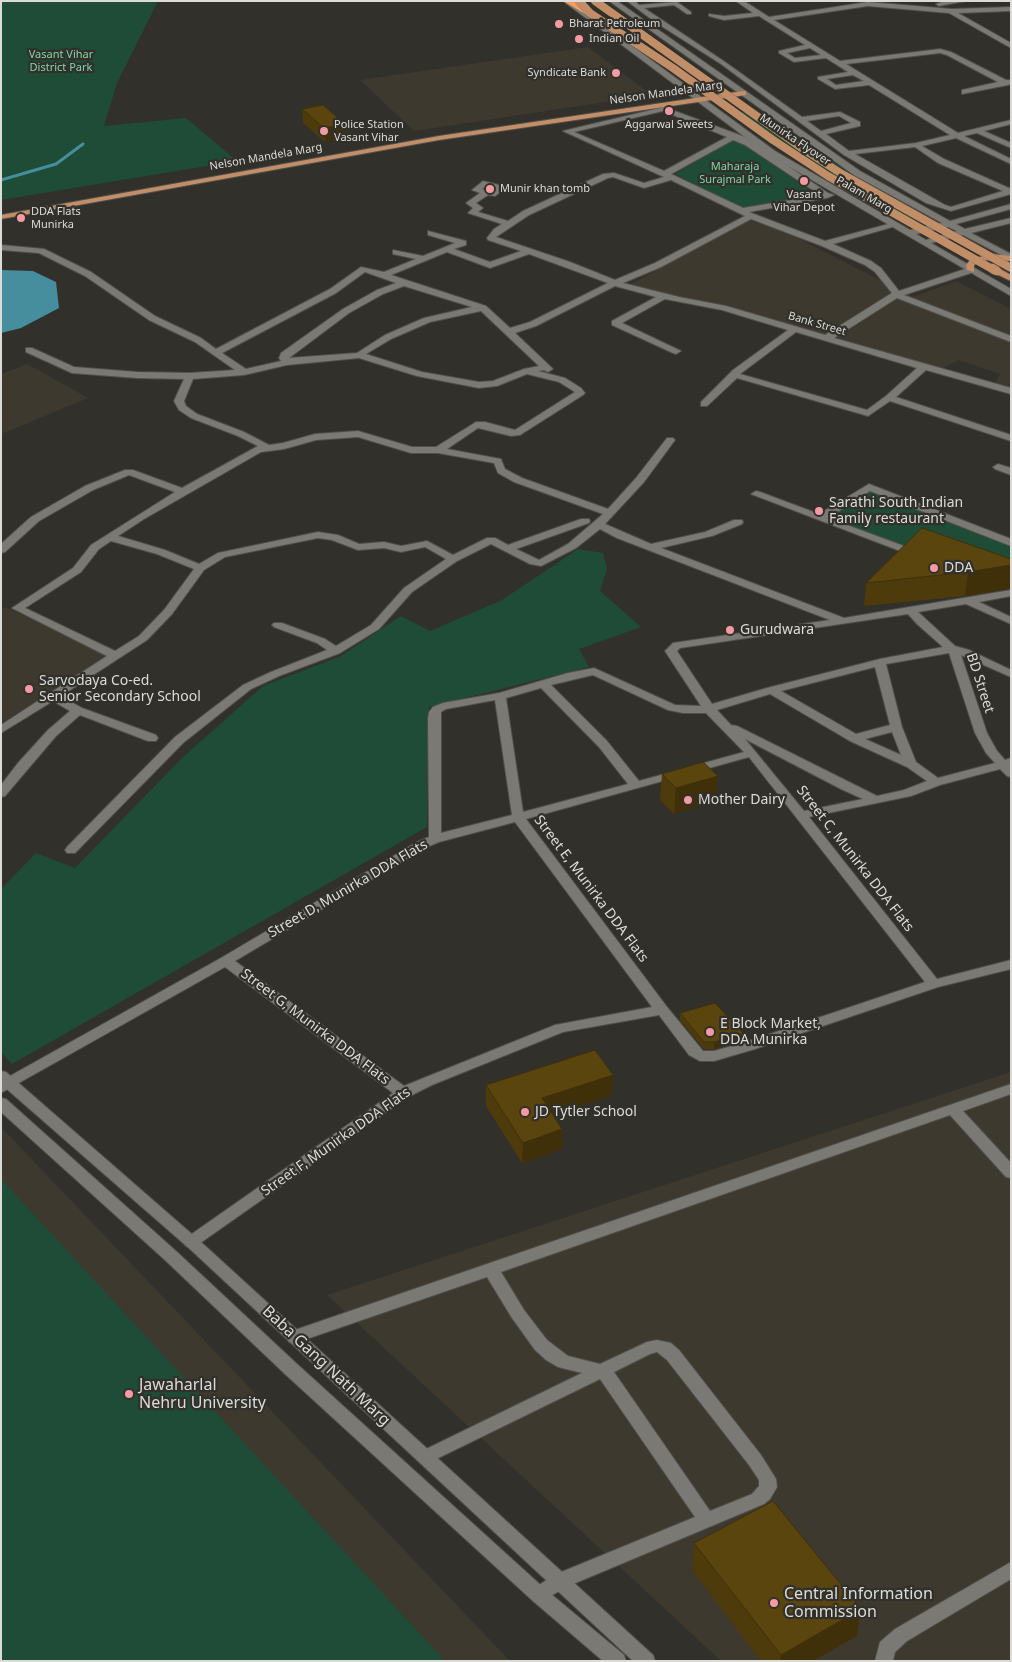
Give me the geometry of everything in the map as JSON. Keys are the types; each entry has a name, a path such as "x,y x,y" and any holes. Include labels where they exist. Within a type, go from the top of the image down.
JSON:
{"highway":[{"path":"566,1 590,13"}],"main road":[{"name":"Munirka Flyover","path":"579,1 590,13 828,176 1011,279"},
{"name":"Munirka Flyover","path":"595,1 803,149 842,174 1011,268"},
{"name":"Nelson Mandela Marg","path":"1,209 266,161 692,92 735,87"},
{"name":"Nelson Mandela Marg","path":"1,217 309,161 590,115 661,107 743,93"},
{"path":"971,270 970,265 982,258 1011,259"}],"street":[{"name":"Palam Marg","path":"566,1 612,37 692,92 772,153 1011,293"},
{"name":"Palam Marg","path":"612,1 857,172 1011,259"},
{"path":"630,1 803,119 846,153 942,207 953,208 985,191 1010,191"},
{"path":"741,2 753,1"},
{"path":"936,3 963,1"},
{"path":"741,2 852,73 957,136 1011,162"},
{"path":"767,19 866,2 952,12 1011,9"},
{"path":"638,7 675,3 690,13"},
{"path":"936,3 1011,46"},
{"path":"711,15 724,18 759,14"},
{"path":"810,46 781,52 796,61 826,56"},
{"path":"837,63 940,51 949,53 1008,82"},
{"path":"852,73 820,78 835,87 868,82"},
{"path":"965,92 1008,82"},
{"path":"748,143 731,138 661,107 567,131 668,176 742,212 826,244 872,266 897,294 922,306 1011,339"},
{"path":"677,114 686,112 714,122 827,196"},
{"path":"803,119 840,114 857,124 820,133"},
{"path":"590,115 614,120"},
{"path":"846,153 916,145 1011,122"},
{"path":"978,131 1011,146"},
{"path":"486,193 470,203 479,208 472,213 509,224 552,200 609,175 644,186 668,176 731,138"},
{"path":"916,145 985,191"},
{"path":"941,160 1010,191"},
{"path":"742,212 838,193"},
{"path":"908,233 949,224 1011,206"},
{"path":"508,332 533,324 588,295 658,265 752,216"},
{"path":"924,242 1011,220"},
{"name":"Bank Street","path":"509,224 497,231 491,238 567,264 615,284 719,307 1011,391"},
{"path":"826,244 893,224"},
{"path":"384,275 463,243 431,233"},
{"path":"1,246 41,251 88,274 152,318 198,340 244,372"},
{"path":"448,250 490,265 528,251"},
{"path":"396,252 425,259"},
{"path":"216,353 333,291 364,269 483,308 545,367 580,393 517,433 485,425 476,425 438,450"},
{"path":"826,338 897,294 971,270"},
{"path":"287,362 284,355 341,314 380,292 404,283"},
{"path":"664,296 615,323 676,351"},
{"path":"359,355 388,337 427,320 483,308"},
{"path":"704,404 736,372 795,330"},
{"path":"28,350 72,370 137,375 190,376 244,372 287,362 359,355 420,374 480,386 494,384 525,371 545,367"},
{"path":"735,375 866,412 872,411 889,398 924,367"},
{"path":"525,371 562,380"},
{"path":"190,376 179,401 182,408 194,416 241,434 266,447"},
{"path":"889,398 1011,438"},
{"path":"116,656 17,608 64,580 77,570 95,547 140,517 266,447 284,446 315,437 352,434 374,438 414,451 438,450 498,460 501,471 518,480 610,513"},
{"path":"71,850 179,740 247,687 275,674 336,651 376,627 408,590 453,559 488,540 494,540 534,562 541,563 572,546 599,525 640,480 670,440"},
{"path":"998,467 1011,472"},
{"path":"1,550 35,518 89,488 129,472 142,475 184,492"},
{"path":"822,517 869,487 1011,543"},
{"path":"756,494 822,517 908,551"},
{"path":"508,548 585,521"},
{"path":"650,547 708,534 738,522"},
{"path":"599,525 650,547 843,622"},
{"path":"1,730 143,638 162,618 200,568 222,555 318,535 334,537 358,547 384,545 401,549 430,545 453,559"},
{"path":"110,538 161,552 200,568"},
{"path":"876,800 725,724 709,709 671,651 677,644 843,622 1011,593"},
{"path":"966,600 1011,621"},
{"name":"BD Street","path":"912,610 921,622 952,649 981,733 992,753 1008,766"},
{"path":"278,625 321,641 336,651"},
{"path":"435,839 434,719 437,709 443,706 500,696 543,683 594,671 672,708 690,710 709,709 770,690 880,662 952,649 972,655 1011,674"},
{"path":"880,662 896,727 910,764"},
{"path":"543,683 603,744 636,786"},
{"path":"770,690 854,738 910,764 936,782"},
{"name":"Street E, Munirka DDA Flats","path":"500,696 518,817 662,1010 694,1052 700,1056 708,1057 770,1040 829,1018 934,984 1011,964"},
{"path":"53,698 78,710 152,738"},
{"path":"1,793 22,766 78,710"},
{"name":"Street C, Munirka DDA Flats","path":"725,724 752,752 934,984"},
{"path":"854,738 896,727"},
{"name":"Street D, Munirka DDA Flats","path":"4,1082 226,961 421,845 435,839 636,786 752,752"},
{"path":"802,815 907,793 936,782 1008,766"},
{"name":"Street G, Munirka DDA Flats","path":"226,961 403,1093"},
{"name":"Street F, Munirka DDA Flats","path":"191,1242 403,1093 444,1074 560,1028 662,1010"},
{"name":"Baba Gang Nath Marg","path":"4,1082 191,1242 646,1661"},
{"path":"295,1337 1011,1089"},
{"name":"Baba Gang Nath Marg","path":"1,1103 171,1256 291,1369 539,1595 617,1661"},
{"path":"952,1110 1011,1173"},
{"path":"491,1269 518,1314 541,1345 552,1355 564,1362 604,1371 707,1520"},
{"path":"426,1457 604,1371 647,1348 657,1346 665,1348 673,1355 755,1460 767,1479 768,1487 758,1499 560,1581 539,1595"},
{"path":"884,1661 887,1648 901,1635 1011,1570"}],"shaded area":[{"path":"588,47 652,95 414,131 360,80"},
{"path":"750,221 784,231 913,297 956,281 1011,309 1011,393 992,388 1000,374 959,360 935,372 737,313 672,301 627,286"},
{"path":"27,364 88,398 1,434 1,374"},
{"name":"Sarvodaya Co-ed. Senior Secondary School","path":"5,607 112,654 1,723 1,609"},
{"path":"1011,1072 1011,1661 721,1661 327,1295"},
{"name":"Jawaharlal Nehru University","path":"1,1127 510,1661 1,1661"}],"green space":[{"name":"Vasant Vihar District Park","path":"1,1 158,1 117,83 104,126 186,118 237,161 1,200"},
{"path":"756,110 839,166 929,217 904,223 853,195 768,142 730,114"},
{"name":"Maharaja Surajmal Park","path":"732,141 746,146 817,195 742,208 675,174"},
{"path":"869,487 1011,543 1011,584 822,517"},
{"path":"578,549 603,553 607,569 600,591 641,627 579,649 589,667 429,707 427,827 12,1064 1,1052 1,889 36,853 75,868 182,758 263,686 341,656 401,616 430,631 502,600"},
{"name":"Jawaharlal Nehru University","path":"1,1179 445,1661 1,1661"}],"water":[{"path":"1,270 33,271 56,282 59,308 21,328 1,333"}],"building":[{"path":"323,105 345,124 324,128 302,109"},
{"path":"922,528 1011,559 1011,565 968,572 866,583"},
{"path":"703,762 718,776 676,788 662,774"},
{"path":"715,1003 744,1034 714,1042 704,1042 680,1013"},
{"path":"595,1050 613,1075 542,1098 562,1129 523,1143 486,1085"},
{"name":"Central Information Commission","path":"773,1501 861,1609 781,1655 694,1543"}],"waterway":[{"path":"1,180 56,164 83,144"}],"place":[{"name":"Bharat Petroleum","path":"559,24"},
{"name":"Indian Oil","path":"579,39"},
{"name":"Syndicate Bank","path":"616,73"},
{"name":"Aggarwal Sweets","path":"669,111"},
{"name":"Police Station Vasant Vihar","path":"324,131"},
{"name":"Vasant Vihar Depot","path":"804,181"},
{"name":"Munir khan tomb","path":"490,189"},
{"name":"DDA Flats Munirka","path":"21,218"},
{"name":"Sarathi South Indian Family restaurant","path":"819,511"},
{"name":"DDA","path":"934,568"},
{"name":"Gurudwara","path":"730,630"},
{"name":"Sarvodaya Co-ed. Senior Secondary School","path":"29,689"},
{"name":"Mother Dairy","path":"688,800"},
{"name":"E Block Market, DDA Munirka","path":"710,1032"},
{"name":"JD Tytler School","path":"525,1112"},
{"name":"Jawaharlal Nehru University","path":"129,1394"},
{"name":"Central Information Commission","path":"774,1603"}]}
